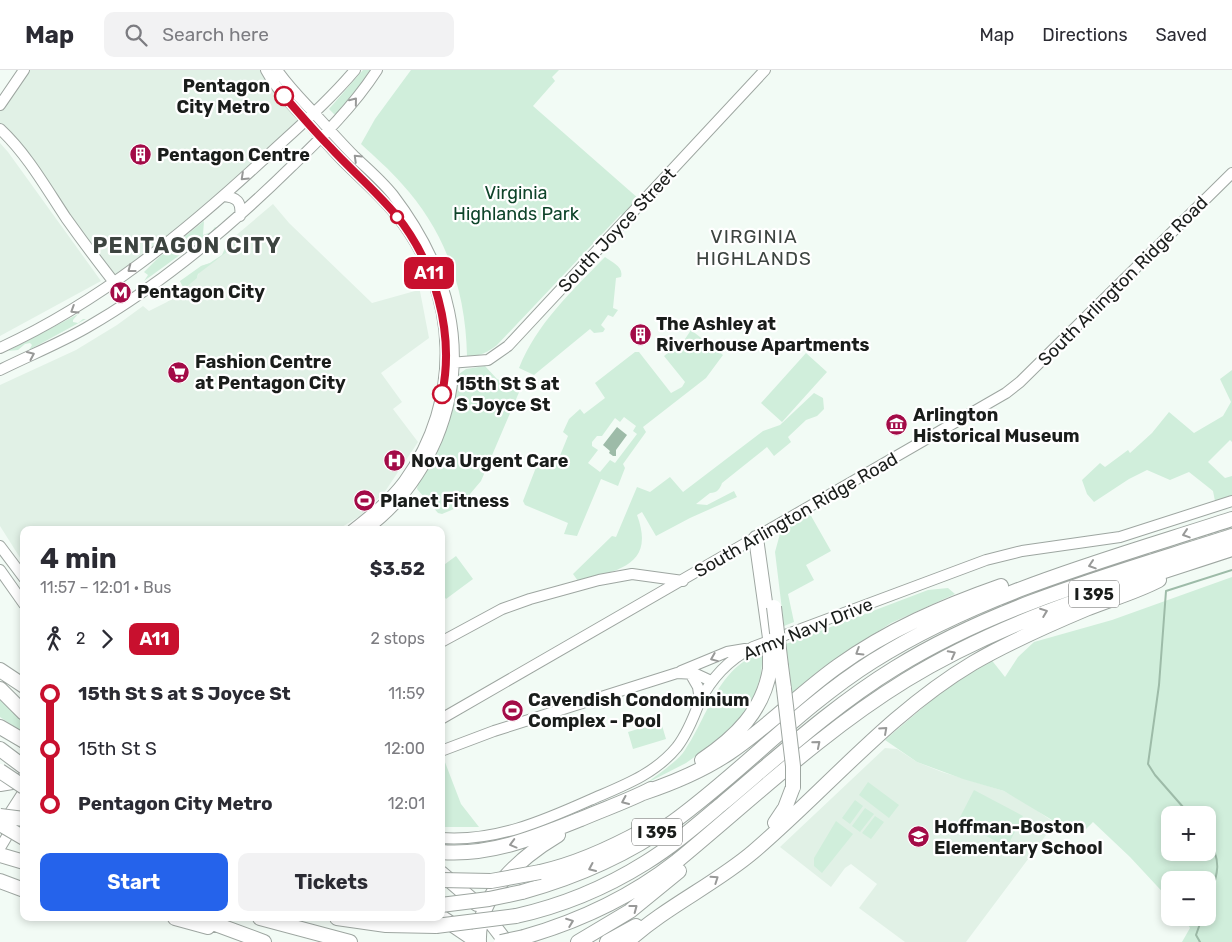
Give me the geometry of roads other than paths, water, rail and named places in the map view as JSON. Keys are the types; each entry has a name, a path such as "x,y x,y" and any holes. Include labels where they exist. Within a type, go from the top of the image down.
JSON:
{"highway":[{"name":"I 395","path":"445,904 522,892 584,871 644,841 693,806 834,688 871,662 964,606 1015,582 1070,571 1232,519"},
{"path":"737,864 778,820 788,802 793,787 793,766 784,689 775,668 766,543 760,536"},
{"path":"358,921 386,925 516,916 582,895 644,864 687,833 826,717 863,689 915,656 974,626 995,625 1053,594 1232,536"},
{"name":"I 395","path":"501,942 524,937 573,921 606,907 636,890 677,861 833,731 869,704 913,676 980,639 995,625 1232,549"},
{"path":"627,942 737,864 764,842 908,708 935,687 1005,645 1087,609 1142,589 1191,562"},
{"path":"445,852 475,852 512,845 685,777 738,747 814,684 851,657 916,620 964,606"},
{"path":"643,793 697,764 735,735 756,709 775,668"},
{"path":"0,670 20,683"},
{"path":"0,690 20,709"},
{"path":"0,727 20,739"},
{"path":"445,880 491,880 540,872 565,866 591,856 648,828 686,802 735,763 772,738"},
{"path":"4,752 20,775"},
{"path":"0,771 20,779"},
{"path":"0,784 20,782"},
{"path":"578,942 606,927 642,902 710,845 746,804"},
{"path":"439,922 476,941 485,910 498,887 517,865 544,844 607,809"},
{"path":"0,816 20,818"},
{"path":"0,824 20,836"},
{"path":"0,829 20,836"},
{"path":"0,855 20,861"},
{"path":"445,876 477,904 506,942"},
{"path":"606,942 671,904 693,894"},
{"path":"186,921 234,931"},
{"path":"207,921 260,941 272,942"},
{"path":"271,921 350,942"}],"main road":[{"path":"0,105 24,70"},
{"path":"266,70 283,96 396,215 415,243 440,305 450,363 451,393 446,414 427,461 399,502 371,526"},
{"path":"277,70 284,81 329,130 385,186 424,241 436,267 448,302 454,340 450,363 429,439 394,493 378,510 357,526"},
{"path":"0,348 58,319 114,282 223,196 306,121 355,70"},
{"path":"0,370 78,333 129,300 240,216 329,130 354,103 377,70"},
{"name":"South Joyce Street","path":"450,363 488,360 508,346 766,70"},
{"path":"0,128 11,139 129,300"},
{"name":"South Arlington Ridge Road","path":"445,717 521,671 683,581 989,403 1020,382 1232,173"},
{"path":"223,196 238,200 241,205 240,216"},
{"name":"Army Navy Drive","path":"445,838 475,838 517,830 638,779 658,766 678,746 686,735 711,681 730,661 753,647 986,560 1022,551 1120,538 1232,501"},
{"path":"0,546 20,573"},
{"path":"0,570 20,598"},
{"path":"445,640 502,609 530,599 632,574 683,581"},
{"path":"646,576 656,586 656,591 651,599"},
{"path":"14,590 20,595"},
{"path":"445,750 494,731 677,673 727,652 753,647"},
{"path":"677,673 690,673 711,681"},
{"path":"690,673 698,687 700,702"},
{"path":"0,829 20,789"},
{"path":"0,848 20,815"}],"waterway":[{"path":"1182,806 1155,775 1148,764 1159,685 1166,591 1232,570"},
{"path":"1216,856 1216,878"},
{"path":"1199,926 1196,935 1200,942"}],"place":[{"name":"Pentagon City Metro","path":"284,96"},
{"name":"Pentagon Centre","path":"141,155"},
{"name":"Pentagon City","path":"121,292"},
{"name":"The Ashley at Riverhouse Apartments","path":"640,334"},
{"name":"Fashion Centre at Pentagon City","path":"179,372"},
{"name":"15th St S at S Joyce St","path":"442,394"},
{"name":"Arlington Historical Museum","path":"897,425"},
{"name":"Nova Urgent Care","path":"395,461"},
{"name":"Planet Fitness","path":"364,501"},
{"name":"Cavendish Condominium Complex - Pool","path":"512,710"},
{"name":"Hoffman-Boston Elementary School","path":"918,837"}],"district":[{"name":"PENTAGON CITY","path":"187,245"},
{"name":"VIRGINIA HIGHLANDS","path":"754,247"}],"park label":[{"name":"Virginia Highlands Park","path":"516,203"}]}
